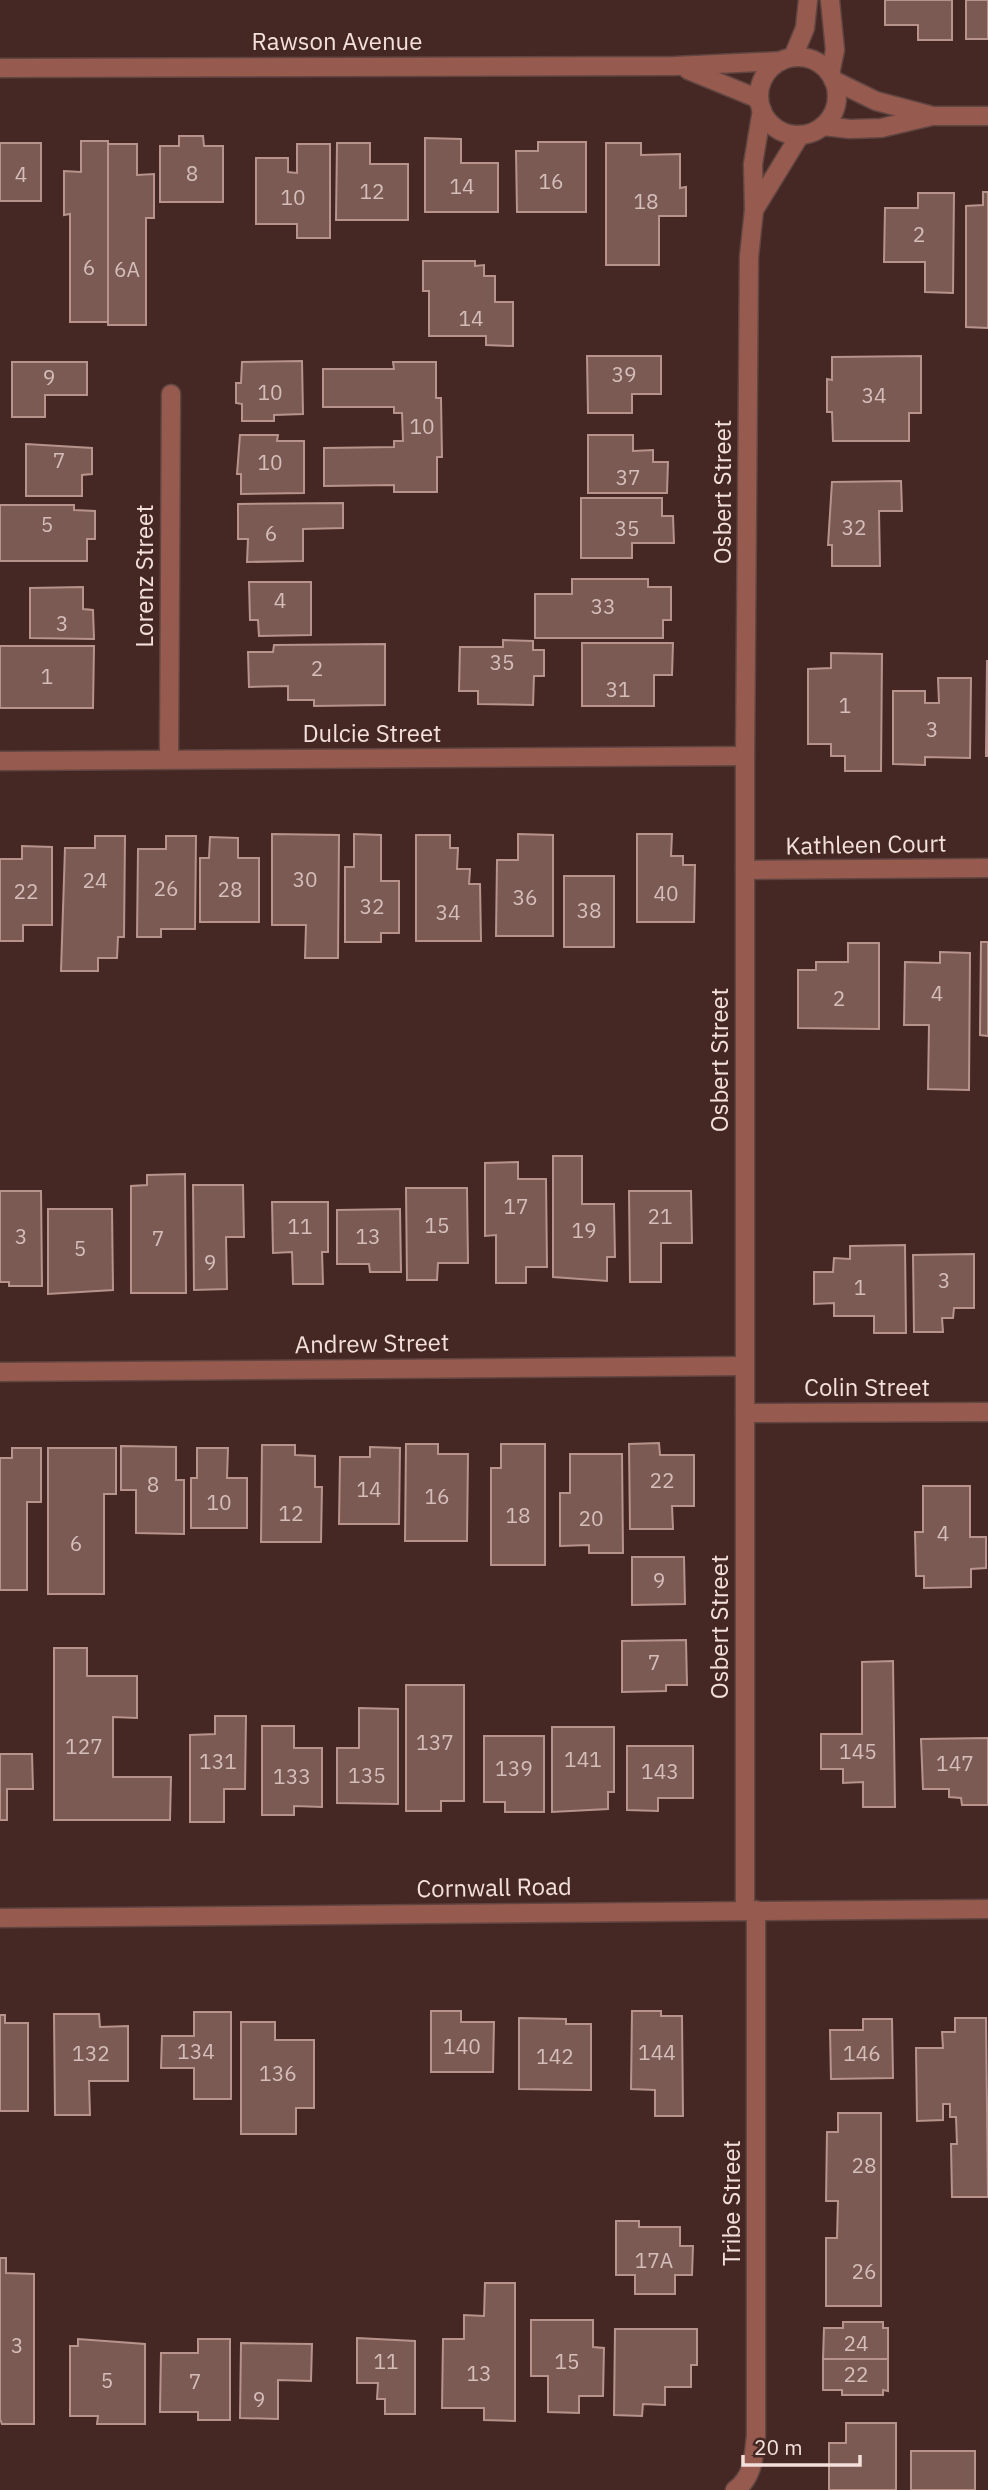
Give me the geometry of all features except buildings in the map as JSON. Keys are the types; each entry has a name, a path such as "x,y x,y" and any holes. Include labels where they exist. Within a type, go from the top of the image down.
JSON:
{"street":[{"path":"808,0 805,28 787,59 764,76 761,105 777,129 800,135 822,126 881,128 932,116 988,116"},
{"path":"822,126 836,105 832,77 835,50 830,0"},
{"path":"787,59 814,60 832,77 876,101 932,116"},
{"name":"Rawson Avenue","path":"0,68 675,66 787,59"},
{"name":"Rawson Avenue","path":"675,66 761,105"},
{"name":"Osbert Street","path":"750,1910 744,1366 745,756 749,257 754,210 753,164 761,105"},
{"name":"Osbert Street","path":"754,210 800,135"},
{"name":"Lorenz Street","path":"169,759 171,394"},
{"name":"Dulcie Street","path":"0,761 745,756"},
{"name":"Kathleen Court","path":"745,870 988,868"},
{"name":"Andrew Street","path":"0,1372 744,1366"},
{"name":"Colin Street","path":"745,1413 988,1412"},
{"name":"Cornwall Road","path":"0,1919 988,1909"},
{"name":"Tribe Street","path":"734,2490 745,2482 753,2462 757,2435 750,1910"}]}
